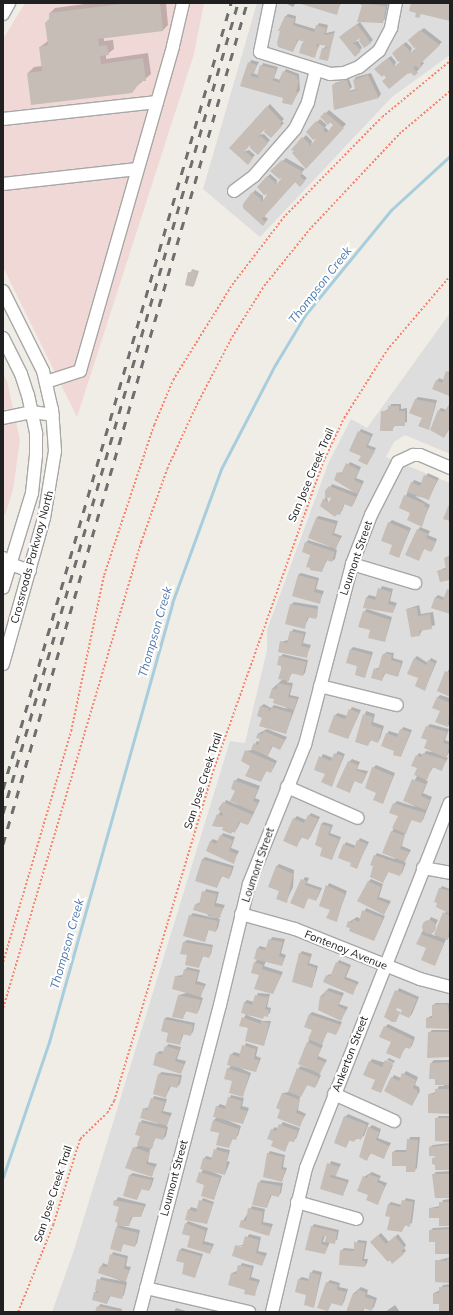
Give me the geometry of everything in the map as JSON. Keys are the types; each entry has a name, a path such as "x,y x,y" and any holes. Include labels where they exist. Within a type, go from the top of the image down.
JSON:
{"street":[{"path":"3,14 9,3"},
{"path":"46,382 80,371 157,102 183,3"},
{"path":"270,3 260,52 316,71 330,74 344,72 370,59 385,41 396,3"},
{"path":"234,191 254,176 294,129 308,102 316,71"},
{"path":"3,119 157,102"},
{"path":"3,184 137,170"},
{"name":"Crossroads Parkway North","path":"3,291 33,349 46,382 53,415 53,474 30,571 3,664"},
{"name":"Crossroads Parkway North","path":"3,338 21,374 32,412 36,434 35,472 32,493 5,563 3,588"},
{"path":"3,418 32,412 53,415"},
{"name":"Loumont Street","path":"140,1312 217,1020 255,866 305,745 352,564 392,469 406,457 420,456 450,468"},
{"path":"5,563 30,571"},
{"path":"352,564 414,583"},
{"path":"320,686 397,706"},
{"path":"287,788 358,818"},
{"name":"Ankerton Street","path":"272,1312 306,1168 384,965 450,803"},
{"path":"423,868 450,873"},
{"name":"Fontenoy Avenue","path":"242,914 295,929 384,965 450,987"},
{"path":"334,1094 394,1121"},
{"path":"297,1202 357,1219"},
{"path":"146,1288 249,1312"}],"path":[{"path":"3,962 71,731 92,624 104,575 154,424 173,380 232,284 283,218 382,117 450,61"},
{"path":"3,1008 141,542 167,469 195,408 232,337 260,292 309,230 399,134 450,91"},
{"name":"San Jose Creek Trail","path":"18,1312 53,1225 80,1139 107,1114 114,1101 213,771 293,540 323,462 344,418 387,350 450,276"}],"shaded area":[{"path":"25,3 204,3 194,54 77,417 3,267 3,39"},
{"path":"257,3 450,3 450,55 392,97 260,237 203,189"},
{"path":"450,313 450,454 405,435 394,442 386,457 450,483 450,1312 52,1312 74,1250 230,741 245,743 267,650 267,630 328,464 351,419 367,428"},
{"path":"3,373 7,381 20,440 13,490 5,515 3,514"}],"building":[{"path":"128,3 160,3 163,31 98,39 99,46 107,45 109,55 100,56 101,64 143,58 146,81 141,81 132,93 31,105 27,73 42,71 39,47 48,45 45,23 49,19 49,13"},
{"path":"298,3 340,3 337,15"},
{"path":"357,3 386,6 383,23 357,22 362,5"},
{"path":"411,3 450,3 450,21 421,14 419,18 415,17 416,13 409,11"},
{"path":"285,16 295,19 293,25 314,32 316,25 326,28 324,35 334,33 328,61 319,59 322,48 326,49 327,46 316,44 318,47 315,58 299,53 302,43 305,42 295,39 297,41 293,52 278,47 277,43 280,31 278,31"},
{"path":"357,24 371,43 364,48 359,41 360,38 352,44 355,44 361,51 355,57 339,37"},
{"path":"420,30 440,45 420,64 422,66 419,69 416,66 413,68 418,73 414,76 411,73 407,74 389,89 382,81 386,78 384,75 382,77 374,69 388,58 394,65 393,68 401,61 398,62 392,53 403,44 410,51 409,54 417,47 414,48 408,40"},
{"path":"248,62 257,65 254,74 251,73 251,76 259,78 257,75 260,65 276,69 274,79 271,80 281,83 279,80 283,71 297,76 297,79 299,80 296,92 298,92 292,105 282,103 283,98 240,86"},
{"path":"368,75 379,98 334,110 332,85 347,80 350,90 348,92 358,90 355,89 353,80"},
{"path":"267,106 282,122 280,124 282,126 271,138 264,132 265,129 258,137 261,136 268,143 258,155 250,148 250,145 243,153 246,152 253,158 248,165 229,148"},
{"path":"325,112 344,128 306,169 292,153 294,151 291,150 302,137 310,144 309,147 316,139 313,140 306,132 316,121 325,128 323,130 326,133 329,130 333,125 330,122 328,125 320,117"},
{"path":"282,160 303,172 300,176 305,181 300,187 295,182 262,219 266,222 263,226 243,208 243,204 252,192 261,199 261,202 265,198 267,194 264,195 257,187 267,176 275,182 275,185 282,178 279,179 270,171"},
{"path":"188,272 196,273 193,287 185,285"},
{"path":"446,371 450,373 450,396 432,389 436,380 442,383"},
{"path":"415,399 435,403 429,430 418,426 422,418 409,413"},
{"path":"450,403 450,428 444,438 430,430 438,410 444,412"},
{"path":"388,406 399,406 399,411 405,411 405,426 393,426 393,431 380,431 381,411 388,411"},
{"path":"358,431 371,436 366,447 375,451 367,465 358,461 361,456 349,451"},
{"path":"346,463 359,470 354,480 362,484 357,494 334,480 337,472 341,474"},
{"path":"424,475 437,480 429,500 407,492 411,482 420,486"},
{"path":"329,486 356,497 352,507 344,504 340,515 337,514 335,517 320,506 323,499 329,502 331,497 325,499 325,491"},
{"path":"404,495 425,504 424,506 428,508 422,527 407,520 410,513 399,508"},
{"path":"450,502 450,521 443,519"},
{"path":"316,518 336,524 332,535 340,538 336,549 308,538"},
{"path":"388,522 409,531 399,558 389,554 392,545 381,541"},
{"path":"417,529 428,534 426,538 436,542 431,552 424,549 419,561 405,555"},
{"path":"305,542 335,552 332,562 326,560 322,572 310,570 310,568 306,567 310,555 302,552"},
{"path":"450,556 450,580 440,582 437,571 446,569 444,558"},
{"path":"298,575 317,580 314,592 322,594 320,604 292,596"},
{"path":"378,588 391,592 388,604 395,606 393,613 363,608 366,597 375,600"},
{"path":"447,589 450,590 450,614 431,608 435,597 443,600"},
{"path":"290,604 318,609 316,619 307,617 305,629 285,624"},
{"path":"417,607 418,616 430,614 432,629 419,631 420,636 411,637 406,609"},
{"path":"363,611 390,620 385,642 368,638 370,630 358,627"},
{"path":"290,631 304,634 301,646 309,648 307,658 278,652 280,641 287,643"},
{"path":"350,649 371,655 365,678 355,675 357,666 346,663"},
{"path":"385,653 392,655 391,660 401,663 398,677 384,673 382,681 371,678 374,668 378,670 382,655"},
{"path":"279,656 306,662 303,676 291,673 289,681 278,679 282,666 277,665"},
{"path":"414,658 426,665 428,660 435,663 425,691 415,686 418,678 407,674"},
{"path":"445,671 450,673 450,697 437,691"},
{"path":"278,683 291,686 288,697 297,699 294,710 273,703 274,699 269,698 272,688 276,689"},
{"path":"437,697 450,703 448,727 435,722 440,711 432,708"},
{"path":"260,706 268,708 270,712 271,707 292,713 286,734 259,726 262,718 257,716"},
{"path":"349,709 359,713 348,739 328,732 334,715 345,719"},
{"path":"363,714 373,717 371,725 382,729 378,743 370,740 368,746 355,742"},
{"path":"426,726 447,732 443,743 450,745 446,758 424,748 427,740 421,738"},
{"path":"400,729 410,732 401,757 393,755 394,751 381,746 386,733 397,737"},
{"path":"264,731 285,740 280,750 272,746 268,756 251,749 254,743 258,745 260,739 256,738 258,733 262,734"},
{"path":"245,750 275,763 271,773 266,771 261,782 245,776 250,766 241,761"},
{"path":"334,753 343,756 332,787 321,782 325,774 314,770 319,756 331,761"},
{"path":"423,753 446,760 442,771 432,767 427,780 414,775 417,768 411,766 416,755 421,757"},
{"path":"348,761 358,765 356,770 366,774 362,784 354,781 350,793 336,787"},
{"path":"372,767 393,776 383,804 373,800 376,793 365,788"},
{"path":"412,779 426,784 421,796 430,800 426,810 403,801"},
{"path":"234,780 258,789 253,801 258,803 254,812 230,801 235,791 231,789"},
{"path":"223,802 253,815 248,825 239,822 235,833 232,831 231,834 222,830 223,827 212,826 217,814 222,816 223,814 218,809"},
{"path":"393,803 425,813 421,823 411,820 406,834 392,828 398,816 389,813"},
{"path":"308,815 318,819 308,840 301,837 297,847 283,841 293,818 304,823"},
{"path":"321,824 331,827 328,835 339,839 332,860 320,856 322,848 315,845"},
{"path":"391,831 405,836 400,849 409,852 405,862 382,853"},
{"path":"220,835 233,840 229,851 237,854 234,864 206,851 210,841 216,844"},
{"path":"357,840 367,844 357,869 350,866 351,863 338,858 343,844 354,848"},
{"path":"374,855 404,865 400,876 388,872 383,883 370,877 373,866 370,865"},
{"path":"202,859 232,868 229,879 221,876 217,888 195,881"},
{"path":"276,866 293,874 287,903 276,899 279,891 268,887"},
{"path":"301,879 307,881 305,885 320,890 316,901 308,898 304,909 290,903"},
{"path":"368,881 381,887 377,899 389,904 384,915 357,901"},
{"path":"326,885 345,894 337,922 326,918 330,910 319,906"},
{"path":"439,888 450,891 450,914 436,907 437,903 434,902"},
{"path":"202,891 217,894 214,906 223,908 220,918 209,918 210,915 193,910 195,904 199,905"},
{"path":"362,910 383,918 374,941 349,931 350,928 346,927 348,921 352,923 353,919 359,922"},
{"path":"443,912 450,916 448,940 434,935"},
{"path":"189,915 218,921 216,932 208,930 205,942 183,936"},
{"path":"429,920 434,922 436,927 434,932 429,934 424,932 422,927 424,922"},
{"path":"421,934 444,943 435,966 421,960 426,948 416,944"},
{"path":"269,939 283,942 279,956 284,958 282,966 254,959 257,948 265,950"},
{"path":"183,942 212,947 209,958 202,956 199,968 185,965 187,955 180,954"},
{"path":"299,953 310,957 307,965 316,968 312,988 292,982"},
{"path":"254,962 263,965 262,969 281,975 273,994 254,989 259,975 251,973"},
{"path":"336,962 349,967 344,979 357,984 353,995 323,982 326,975 330,977"},
{"path":"184,969 198,972 195,984 204,986 201,997 172,989 175,976 182,977"},
{"path":"326,990 342,996 338,1006 346,1010 341,1021 318,1010 320,996 323,997"},
{"path":"395,990 417,999 409,1018 400,1014 402,1010 397,1008 396,1010 400,1012 396,1022 392,1022 384,1017"},
{"path":"178,995 201,1000 197,1014 185,1011 183,1019 172,1017"},
{"path":"255,995 266,997 269,996 265,1009 269,1010 268,1017 264,1016 263,1019 241,1013 244,1002 252,1005"},
{"path":"432,1005 448,1005 450,1029 426,1028 426,1018 432,1018"},
{"path":"309,1014 341,1025 336,1035 327,1032 322,1045 308,1039 312,1030 304,1027"},
{"path":"242,1017 261,1024 261,1021 269,1023 264,1046 245,1041 248,1028 239,1026"},
{"path":"164,1019 193,1025 191,1036 182,1034 180,1045 166,1042 168,1033 161,1031"},
{"path":"384,1026 413,1040 410,1049 405,1047 400,1059 386,1053 391,1042 379,1037"},
{"path":"428,1032 450,1032 450,1057 427,1058"},
{"path":"307,1042 321,1048 317,1059 325,1062 320,1074 298,1064"},
{"path":"242,1045 256,1049 254,1059 259,1060 256,1072 227,1065 230,1054 239,1057"},
{"path":"165,1046 179,1050 175,1061 184,1064 181,1074 153,1065 156,1053 162,1054"},
{"path":"385,1060 393,1063 381,1093 371,1089 375,1080 363,1075 369,1061 382,1067"},
{"path":"450,1062 450,1085 435,1085 435,1079 429,1079 430,1063"},
{"path":"227,1068 249,1075 243,1097 229,1093 232,1081 224,1079"},
{"path":"297,1068 319,1077 315,1088 307,1085 301,1097 288,1092"},
{"path":"402,1073 416,1080 413,1088 417,1090 418,1094 412,1106 384,1091 391,1077 399,1081"},
{"path":"158,1074 180,1077 177,1088 169,1086 166,1098 153,1094"},
{"path":"435,1089 450,1089 450,1114 428,1113 428,1094 435,1094"},
{"path":"282,1093 300,1100 296,1113 304,1116 300,1127 277,1118 280,1110 276,1108"},
{"path":"228,1097 242,1101 240,1109 247,1111 243,1124 213,1117 216,1106 225,1109"},
{"path":"151,1098 165,1102 161,1113 170,1116 167,1126 140,1118 143,1108 147,1110"},
{"path":"344,1116 367,1125 361,1140 356,1138 354,1142 349,1140 346,1148 334,1143"},
{"path":"435,1118 450,1118 450,1142 435,1141"},
{"path":"213,1120 239,1129 236,1140 232,1139 229,1148 216,1145 219,1133 210,1131"},
{"path":"139,1122 166,1129 163,1140 155,1138 152,1149 137,1145 140,1136 135,1135"},
{"path":"279,1124 298,1131 294,1142 289,1141 285,1152 271,1146 273,1141 267,1139 271,1129 276,1131"},
{"path":"368,1127 379,1132 376,1140 389,1146 384,1159 370,1153 367,1161 359,1157"},
{"path":"407,1139 418,1140 415,1172 406,1172 406,1166 392,1166 392,1152 406,1152"},
{"path":"450,1145 450,1170 435,1170 435,1165 432,1164 432,1158 435,1158 435,1156 429,1156 429,1147"},
{"path":"133,1147 150,1153 146,1164 155,1167 152,1177 125,1168"},
{"path":"214,1149 228,1153 225,1175 200,1169 203,1158 211,1160"},
{"path":"267,1153 283,1157 281,1169 285,1170 282,1182 263,1177"},
{"path":"327,1163 339,1167 336,1176 331,1175 330,1177 347,1182 343,1196 320,1189"},
{"path":"199,1172 220,1178 214,1200 201,1196 204,1185 196,1182"},
{"path":"369,1174 379,1178 377,1182 385,1186 378,1205 366,1200 368,1195 357,1191 363,1176 367,1178"},
{"path":"432,1174 450,1174 450,1198 435,1198"},
{"path":"129,1175 152,1180 149,1191 141,1189 137,1200 123,1196"},
{"path":"258,1182 281,1186 279,1197 270,1195 267,1208 252,1205"},
{"path":"114,1200 144,1206 141,1217 131,1217 129,1226 118,1226 119,1223 115,1222 119,1207 113,1205"},
{"path":"199,1200 213,1204 207,1224 185,1220 188,1209 196,1212"},
{"path":"402,1200 413,1202 410,1227 404,1225 402,1232 387,1230 390,1217 385,1216 388,1204 400,1207"},
{"path":"439,1202 450,1202 450,1226 439,1226 439,1218 429,1218 429,1208 439,1208"},
{"path":"248,1208 263,1212 261,1224 271,1227 269,1236 239,1227 241,1220 246,1221"},
{"path":"185,1223 206,1231 202,1244 212,1246 210,1254 187,1247 190,1236 182,1234"},
{"path":"311,1226 337,1232 335,1244 325,1242 326,1236 323,1236 321,1244 328,1246 325,1254 305,1250"},
{"path":"116,1227 138,1233 135,1247 123,1244 121,1252 110,1249"},
{"path":"449,1229 450,1254 435,1254 435,1242 429,1242 429,1230"},
{"path":"378,1235 386,1244 395,1236 405,1248 401,1251 404,1254 392,1264 390,1260 388,1262 370,1242"},
{"path":"245,1236 259,1240 256,1253 265,1256 262,1266 232,1256 235,1245 242,1247"},
{"path":"354,1242 365,1243 362,1261 365,1261 365,1267 339,1265 340,1250 354,1251"},
{"path":"179,1250 201,1256 195,1278 182,1274 184,1263 176,1261"},
{"path":"110,1254 126,1258 124,1269 129,1270 126,1282 98,1273 100,1266 107,1267"},
{"path":"447,1258 450,1258 450,1283 435,1282 435,1260 447,1261"},
{"path":"238,1265 252,1268 249,1280 258,1282 255,1296 244,1294 245,1290 228,1285 231,1273 236,1274"},
{"path":"310,1272 320,1275 314,1308 304,1305 306,1295 295,1292 298,1279 308,1281"},
{"path":"97,1279 125,1285 122,1299 109,1296 107,1304 92,1300 94,1292 99,1293 95,1290"},
{"path":"326,1282 338,1285 337,1290 346,1292 342,1306 331,1303 328,1311 317,1308"},
{"path":"439,1287 450,1287 450,1311 439,1311 439,1304 433,1304 433,1293 439,1293"},
{"path":"358,1289 366,1293 365,1297 375,1300 371,1311 364,1308 362,1312 346,1312 353,1293 356,1294"},
{"path":"97,1306 121,1311 121,1312 95,1312"}],"waterway":[{"name":"Thompson Creek","path":"3,1177 49,1042 172,603 221,469 275,365 305,315 391,210 450,156"}],"railway":[{"path":"3,789 231,3"},
{"path":"3,813 238,3"},
{"path":"3,844 247,3"}]}
